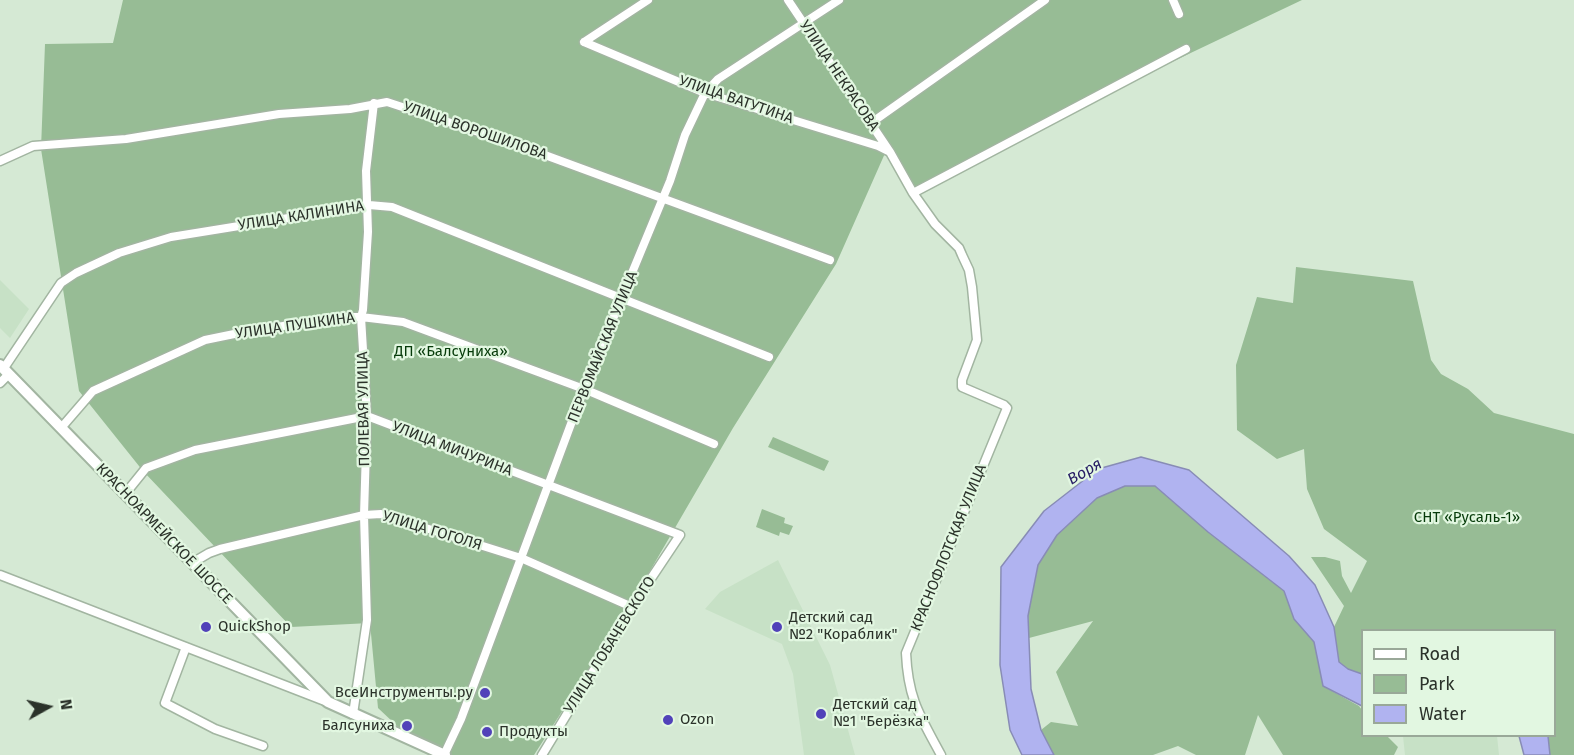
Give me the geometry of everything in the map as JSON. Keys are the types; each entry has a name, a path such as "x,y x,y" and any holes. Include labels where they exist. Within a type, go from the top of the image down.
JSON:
{"main road":[{"name":"КРАСНОАРМЕЙСКОЕ ШОССЕ","path":"4,369 328,702"},
{"path":"328,702 444,755"}],"street":[{"name":"УЛИЦА ВАТУТИНА","path":"648,0 584,42 705,93 878,146 890,152"},
{"name":"УЛИЦА НЕКРАСОВА","path":"788,0 890,152 913,193 935,224 959,248 969,270 976,310 977,340 962,380 962,387 1007,408"},
{"name":"ПЕРВОМАЙСКАЯ УЛИЦА","path":"444,755 461,719 584,389 662,200 685,135 705,93 718,79 839,0"},
{"path":"870,123 1045,0"},
{"path":"1173,0 1179,14"},
{"path":"913,193 1186,49"},
{"name":"УЛИЦА ВОРОШИЛОВА","path":"0,160 33,146 126,139 279,114 350,109 387,102 515,144 830,260"},
{"name":"ПОЛЕВАЯ УЛИЦА","path":"353,714 367,620 364,516 367,416 360,317 363,310 369,205 366,171 374,103"},
{"name":"УЛИЦА КАЛИНИНА","path":"0,382 4,369 61,284 76,273 119,253 171,237 369,205 392,207 769,357"},
{"name":"УЛИЦА ПУШКИНА","path":"61,428 93,391 205,340 342,317 360,317 403,322 584,389 714,444"},
{"name":"КРАСНОФЛОТСКАЯ УЛИЦА","path":"941,755 915,708 907,676 906,653 1007,408"},
{"path":"125,494 146,468 195,450 367,416"},
{"name":"УЛИЦА МИЧУРИНА","path":"367,416 680,535"},
{"name":"УЛИЦА ГОГОЛЯ","path":"192,563 220,549 381,514 521,558 632,608"},
{"name":"УЛИЦА ЛОБАЧЕВСКОГО","path":"542,755 632,608 680,535"},
{"path":"0,575 328,702"},
{"path":"186,647 165,703 215,729 262,746"},
{"path":"283,683 294,676 293,665"}],"shaded area":[{"path":"0,280 29,309 10,338 0,328"},
{"path":"778,560 830,665 855,755 804,755 793,674 782,644 705,609 720,592"},
{"path":"1403,737 1497,737 1499,755 1405,755"}],"green space":[{"name":"ДП «Балсуниха»","path":"123,0 1302,0 1094,99 916,193 886,151 836,264 733,428 629,607 534,755 445,755 412,740 378,708 370,623 291,627 143,471 79,391 41,149 45,44 113,43"},
{"name":"СНТ «Русаль-1»","path":"1296,267 1413,281 1431,360 1441,374 1468,389 1494,413 1574,434 1574,755 1550,755 1548,737 1556,737 1556,629 1361,629 1361,674 1348,669 1339,662 1334,627 1344,606 1311,557 1325,557 1340,561 1342,576 1351,593 1367,561 1324,529 1307,489 1304,449 1277,459 1237,430 1236,365 1257,297 1293,303"},
{"path":"773,437 829,461 824,471 768,447"},
{"path":"1125,486 1155,486 1208,532 1284,591 1294,619 1314,642 1323,686 1359,706 1361,709 1361,737 1388,737 1398,747 1394,755 1283,755 1258,715 1245,755 1196,755 1178,746 1153,755 1054,755 1041,730 1051,722 1078,726 1056,672 1093,621 1029,638 1028,616 1038,565 1057,535 1097,498"},
{"path":"762,509 785,518 784,523 793,526 789,535 780,532 779,536 756,527"}],"water":[{"path":"1141,457 1189,470 1289,556 1315,585 1334,627 1339,662 1348,669 1361,674 1361,705 1323,686 1314,642 1294,619 1284,591 1208,532 1155,486 1125,486 1097,498 1057,535 1038,565 1028,616 1031,689 1041,730 1054,755 1022,755 1010,730 1000,665 1001,567 1044,511 1098,469"},
{"path":"1519,737 1548,737 1550,755 1524,755"}],"place":[{"name":"QuickShop","path":"206,627"},
{"name":"Детский сад №2 \"Кораблик\"","path":"777,627"},
{"name":"ВсеИнструменты.ру","path":"485,693"},
{"name":"Детский сад №1 \"Берёзка\"","path":"821,714"},
{"name":"Ozon","path":"668,720"},
{"name":"Балсуниха","path":"407,726"},
{"name":"Продукты","path":"487,732"}],"water label":[{"name":"Воря","path":"1085,472"}]}
